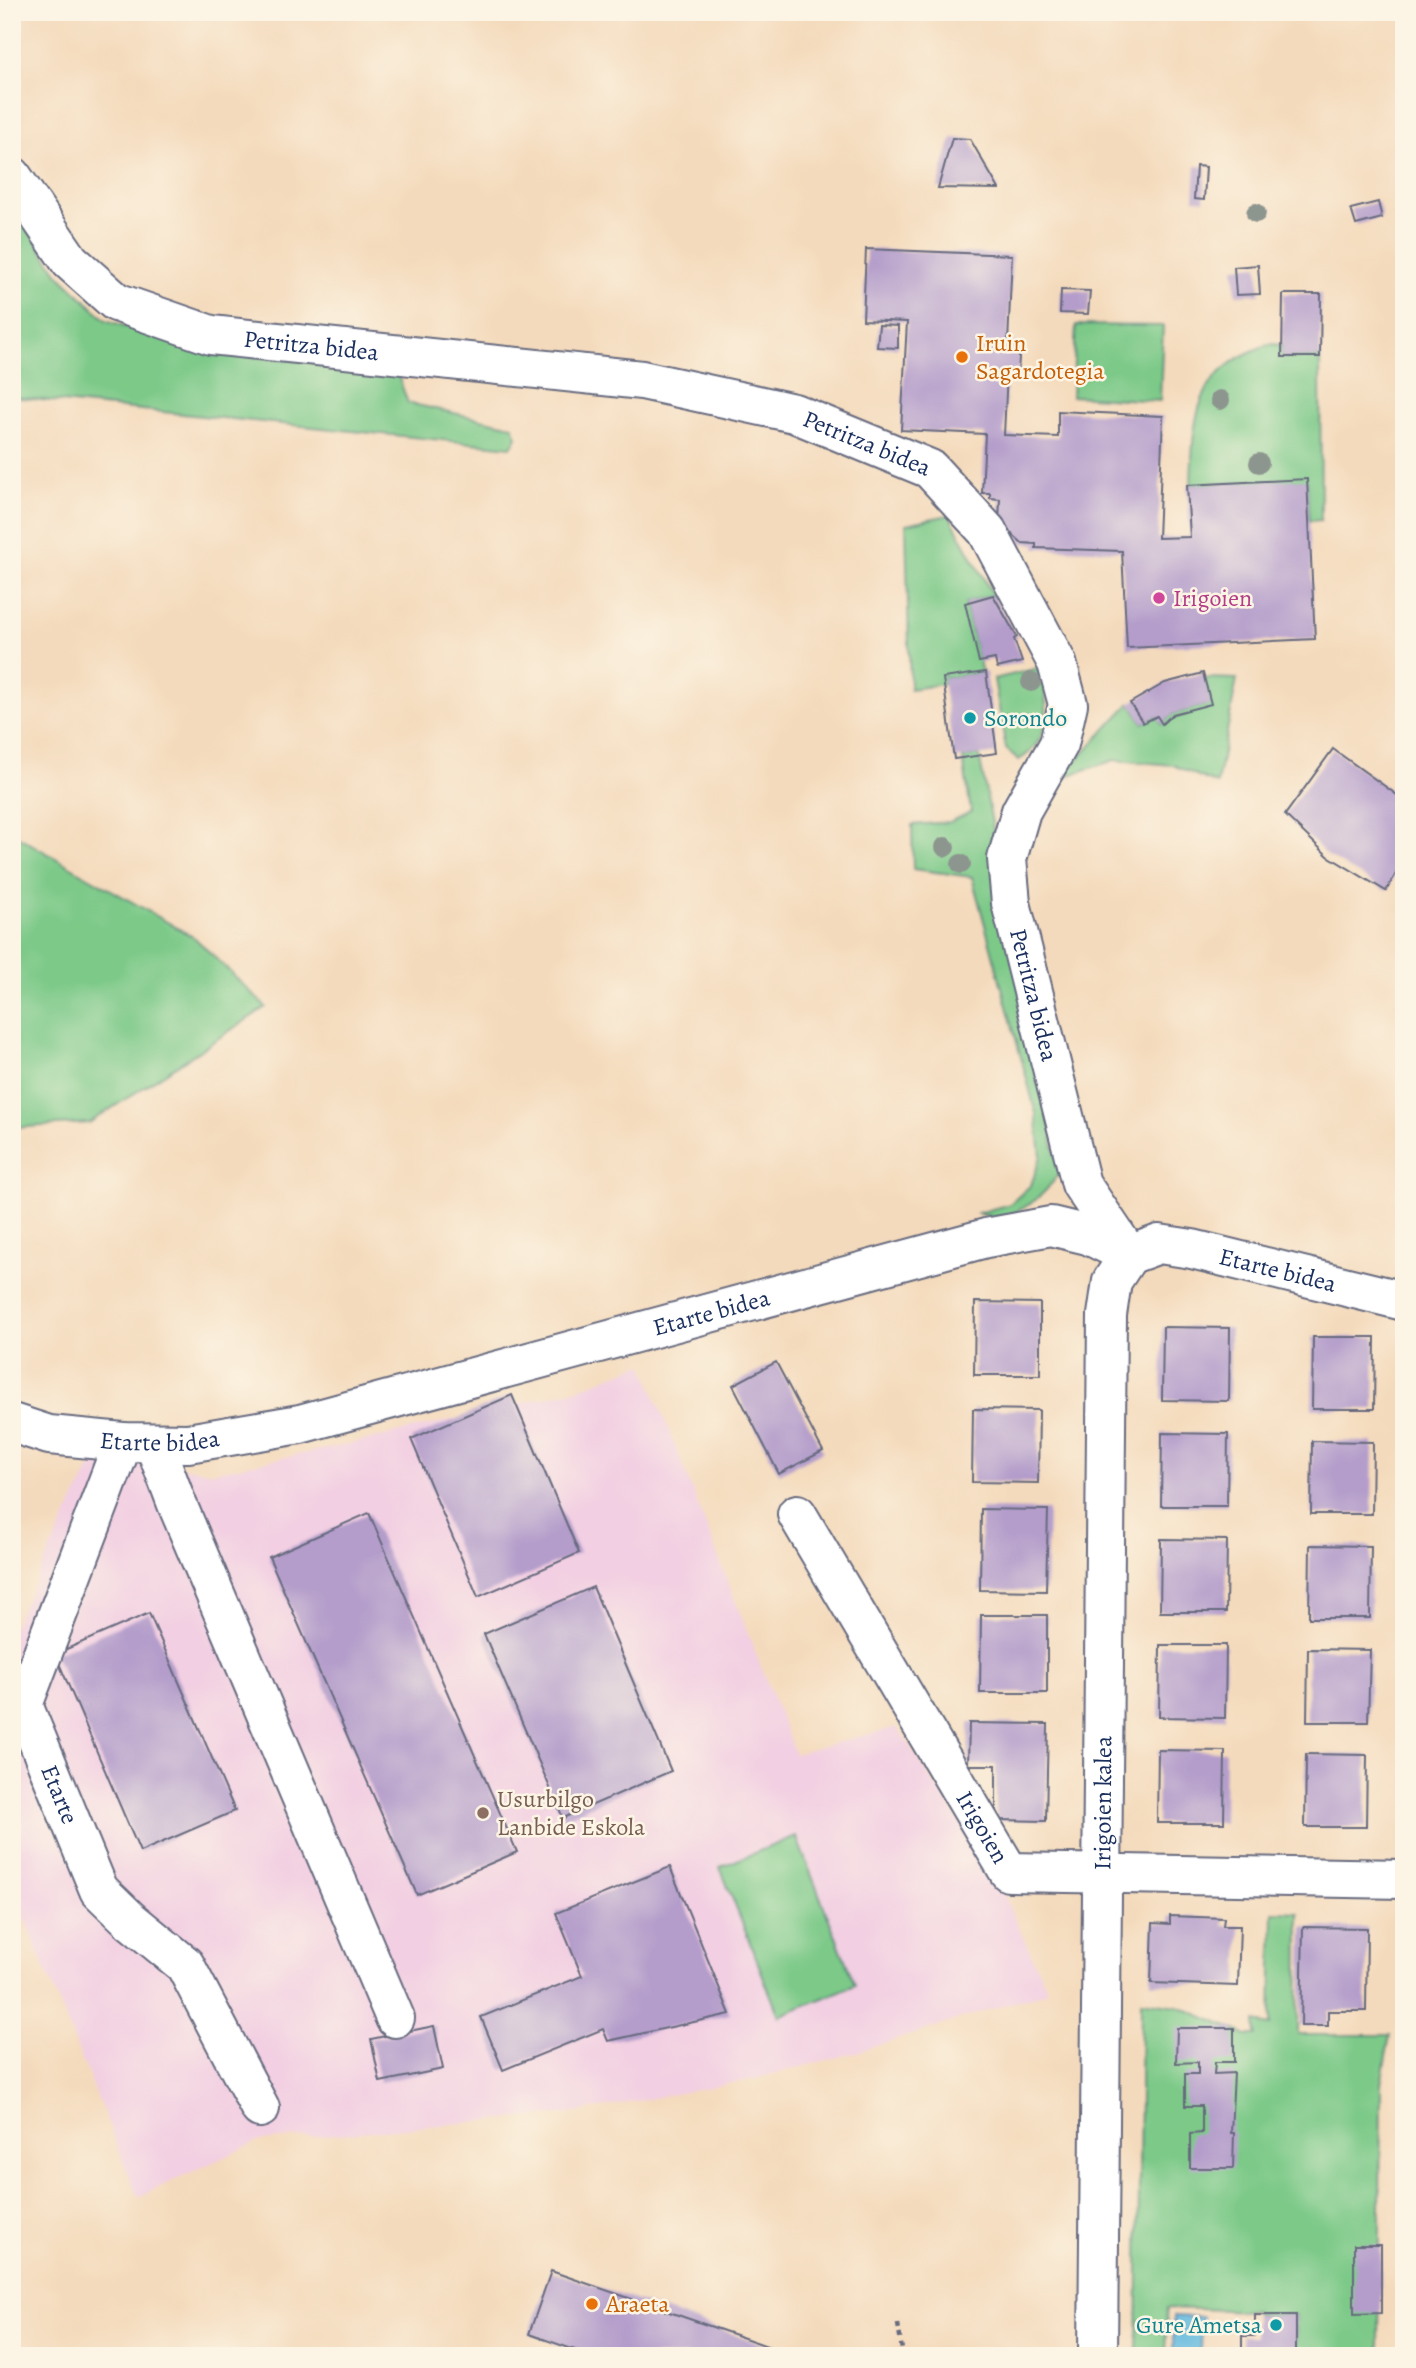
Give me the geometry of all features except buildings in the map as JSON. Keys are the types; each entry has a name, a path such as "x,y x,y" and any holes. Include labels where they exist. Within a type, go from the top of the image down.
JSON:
{"street":[{"name":"Petritza bidea","path":"12,176 70,261 116,302 211,335 642,380 794,413 930,469 986,531 1057,663 1068,704 1059,744 1021,811 1007,859 1010,892 1081,1184 1129,1255"},
{"name":"Etarte bidea","path":"12,1423 49,1435 188,1443 300,1424 986,1238 1051,1226 1088,1235 1129,1255 1158,1244 1404,1301"},
{"name":"Irigoien kalea","path":"1098,2356 1107,1315 1112,1281 1129,1255"},
{"path":"139,1442 177,1504 395,2018"},
{"name":"Etarte","path":"139,1442 23,1705 99,1890 130,1920 185,1965 260,2108"},
{"name":"Irigoien","path":"797,1514 1009,1872 1404,1879"}],"path":[{"path":"898,2324 902,2350 900,2356"}],"shaded area":[{"name":"Usurbilgo Lanbide Eskola","path":"643,1364 795,1754 897,1727 993,1872 1048,1991 854,2053 757,2078 575,2113 259,2141 138,2197 12,1887 12,1629 97,1454 213,1472 346,1445 572,1391"}],"green space":[{"path":"12,207 58,274 106,320 208,352 396,370 408,403 513,426 517,437 511,447 12,397"},
{"path":"1076,325 1163,326 1160,401 1072,396"},
{"path":"1270,344 1282,345 1282,357 1320,357 1321,520 1309,521 1307,480 1191,485 1197,417 1212,381 1245,354"},
{"path":"949,515 993,595 965,603 982,673 944,678 944,684 910,689 906,524"},
{"path":"1039,668 1045,694 1046,719 1038,742 1019,760 1006,749 994,679"},
{"path":"1204,678 1237,679 1217,784 1173,765 1115,760 1060,778 1130,703 1143,723 1157,716 1162,724 1173,714 1210,704"},
{"path":"979,755 1059,1173 1035,1200 1024,1208 1001,1216 978,1213 1010,1204 1031,1185 1041,1156 1036,1113 972,877 913,869 912,825 950,822 971,812 963,758"},
{"path":"12,833 195,938 266,1007 89,1123 12,1128"},
{"path":"796,1836 855,1985 779,2016 720,1867"},
{"path":"1273,1912 1299,1913 1298,2035 1390,2035 1381,2084 1379,2356 1296,2356 1296,2315 1255,2315 1254,2311 1167,2308 1165,2356 1137,2356 1141,2001 1178,2006 1247,2035 1256,2035 1255,2022 1271,2025"}],"water":[{"path":"1173,2316 1202,2317 1201,2351 1173,2351"}],"place":[{"name":"Iruin Sagardotegia","path":"962,357"},
{"name":"Irigoien","path":"1159,598"},
{"name":"Sorondo","path":"970,718"},
{"name":"Usurbilgo Lanbide Eskola","path":"483,1813"},
{"name":"Araeta","path":"592,2304"},
{"name":"Gure Ametsa","path":"1276,2325"}]}
